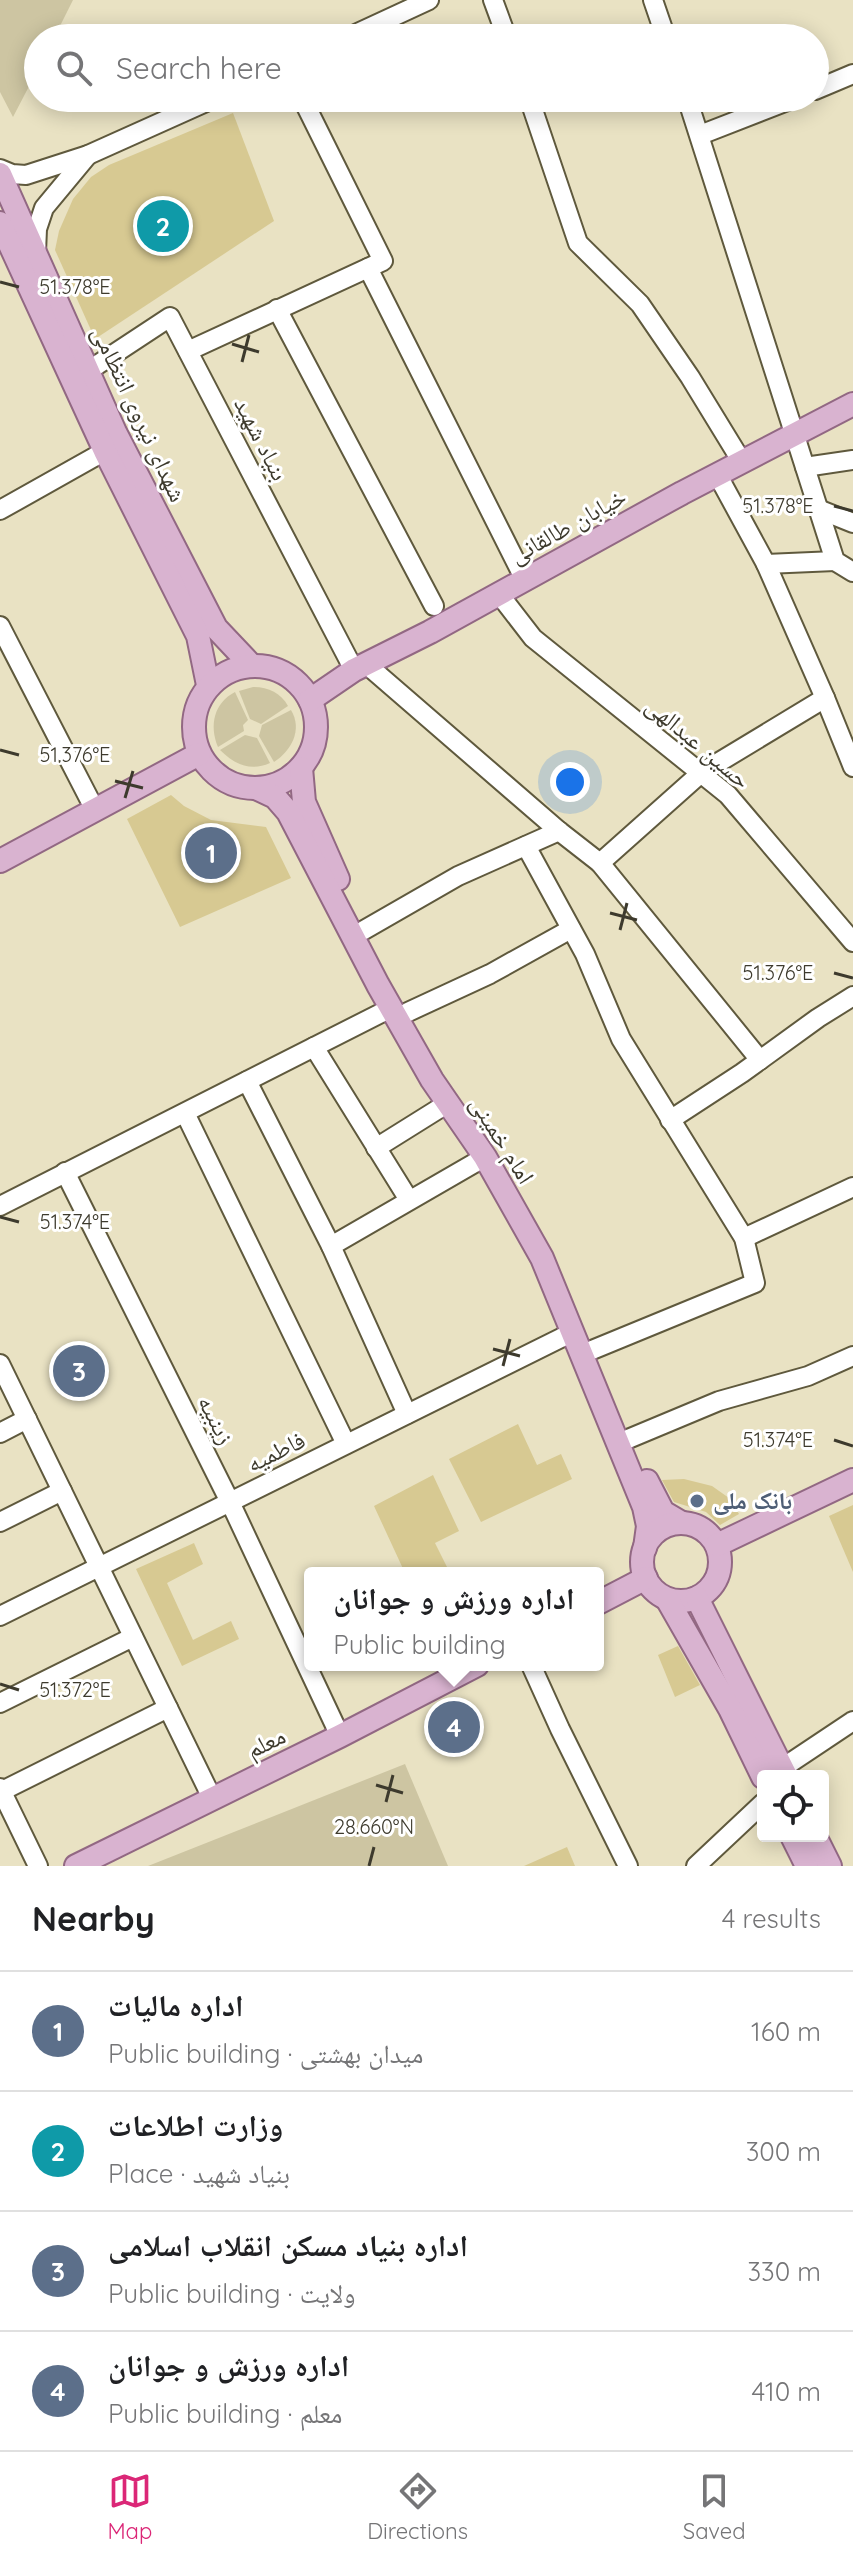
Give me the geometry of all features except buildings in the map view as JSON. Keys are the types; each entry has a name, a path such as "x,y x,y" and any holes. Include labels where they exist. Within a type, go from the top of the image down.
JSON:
{"main road":[{"name":"شهدای نیروی انتظامی","path":"0,172 115,432 216,628 251,665"},
{"name":"شهدای نیروی انتظامی","path":"0,223 105,451 198,636 208,685"},
{"name":"خیابان طالقانی","path":"310,700 360,667 853,404"},
{"path":"251,665 275,668 296,680 310,700 316,723 313,747 301,768 282,782 258,789 234,785 214,773 199,754 193,730 196,706 208,685 228,671 251,665"},
{"path":"0,861 199,754"},
{"name":"امام خمینی","path":"301,768 304,802 400,1010 496,1150 554,1252 628,1439 663,1512 680,1522"},
{"name":"امام خمینی","path":"258,789 275,797 288,812 400,1010 448,1103 485,1157 542,1258 644,1507 648,1526 645,1548"},
{"path":"717,1545 853,1480"},
{"path":"680,1522 695,1525 708,1533 717,1545 721,1560 718,1576 710,1589 697,1598 683,1601 667,1599 654,1591 642,1563 645,1548 653,1534 665,1526 680,1522"},
{"path":"604,1600 646,1578"},
{"path":"697,1598 773,1770"},
{"path":"667,1599 730,1709 772,1770"},
{"name":"معلم","path":"76,1866 465,1671"},
{"path":"795,1842 807,1866"},
{"path":"818,1842 830,1866"}],"street":[{"path":"373,24 409,4 429,0"},
{"path":"493,0 502,24"},
{"path":"653,0 661,24"},
{"path":"829,84 853,74"},
{"path":"0,172 26,175 88,155 184,112"},
{"path":"188,351 383,261 309,112"},
{"path":"534,112 578,243 640,304 690,377 742,462"},
{"path":"692,112 835,561"},
{"path":"700,135 759,112"},
{"path":"36,252 37,229 44,208 88,155"},
{"path":"368,268 525,580"},
{"path":"277,309 434,606"},
{"name":"بنیاد شهید","path":"88,371 170,317 360,667"},
{"path":"0,510 105,451"},
{"path":"805,467 853,460"},
{"path":"717,474 766,564 853,767"},
{"path":"818,509 853,523"},
{"path":"766,564 835,561 853,572"},
{"name":"حسین عبدالهی","path":"499,594 533,638 728,795 853,942"},
{"path":"0,626 95,810"},
{"path":"360,667 600,863 760,1060"},
{"path":"600,863 701,773 825,698"},
{"path":"364,930 458,876 559,831"},
{"path":"526,846 585,954 621,1039 744,1238 755,1283 592,1350"},
{"path":"0,1206 314,1047 490,974 571,929"},
{"path":"670,1120 853,996"},
{"path":"314,1047 409,1200"},
{"path":"247,1081 331,1246 407,1414"},
{"path":"376,1148 448,1103"},
{"path":"185,1113 346,1444"},
{"path":"331,1246 485,1157"},
{"name":"زینبیه","path":"65,1172 230,1502 304,1659"},
{"path":"744,1238 853,1187"},
{"name":"فاطمیه","path":"0,1616 573,1332"},
{"path":"628,1439 719,1401 808,1376 853,1356"},
{"path":"0,1364 212,1798"},
{"path":"0,1433 27,1419"},
{"path":"0,1522 62,1491"},
{"path":"0,1703 133,1637"},
{"name":"زینبیه","path":"309,1671 340,1736"},
{"path":"534,1671 628,1866"},
{"path":"38,1866 0,1790 168,1708"},
{"path":"781,1770 853,1721"},
{"path":"696,1866 757,1809"}],"shaded area":[{"path":"0,0 73,0 61,24 24,24 24,96 13,117 0,92"},
{"path":"253,687 274,692 288,706 261,724 250,719 239,691"},
{"path":"235,692 248,720 243,725 244,731 218,747 214,731 215,715 222,702"},
{"path":"291,710 296,725 293,739 286,752 274,762 259,736 262,725"},
{"path":"245,735 257,738 270,763 249,767 220,750"},
{"path":"405,1764 448,1866 148,1866"}],"place":[{"name":"وزارت اطلاعات","path":"163,226"},
{"name":"اداره مالیات","path":"211,853"},
{"name":"اداره بنیاد مسکن انقلاب اسلامی","path":"79,1371"},
{"name":"بانک ملی","path":"697,1501"},
{"name":"اداره ورزش و جوانان","path":"454,1727"}]}
